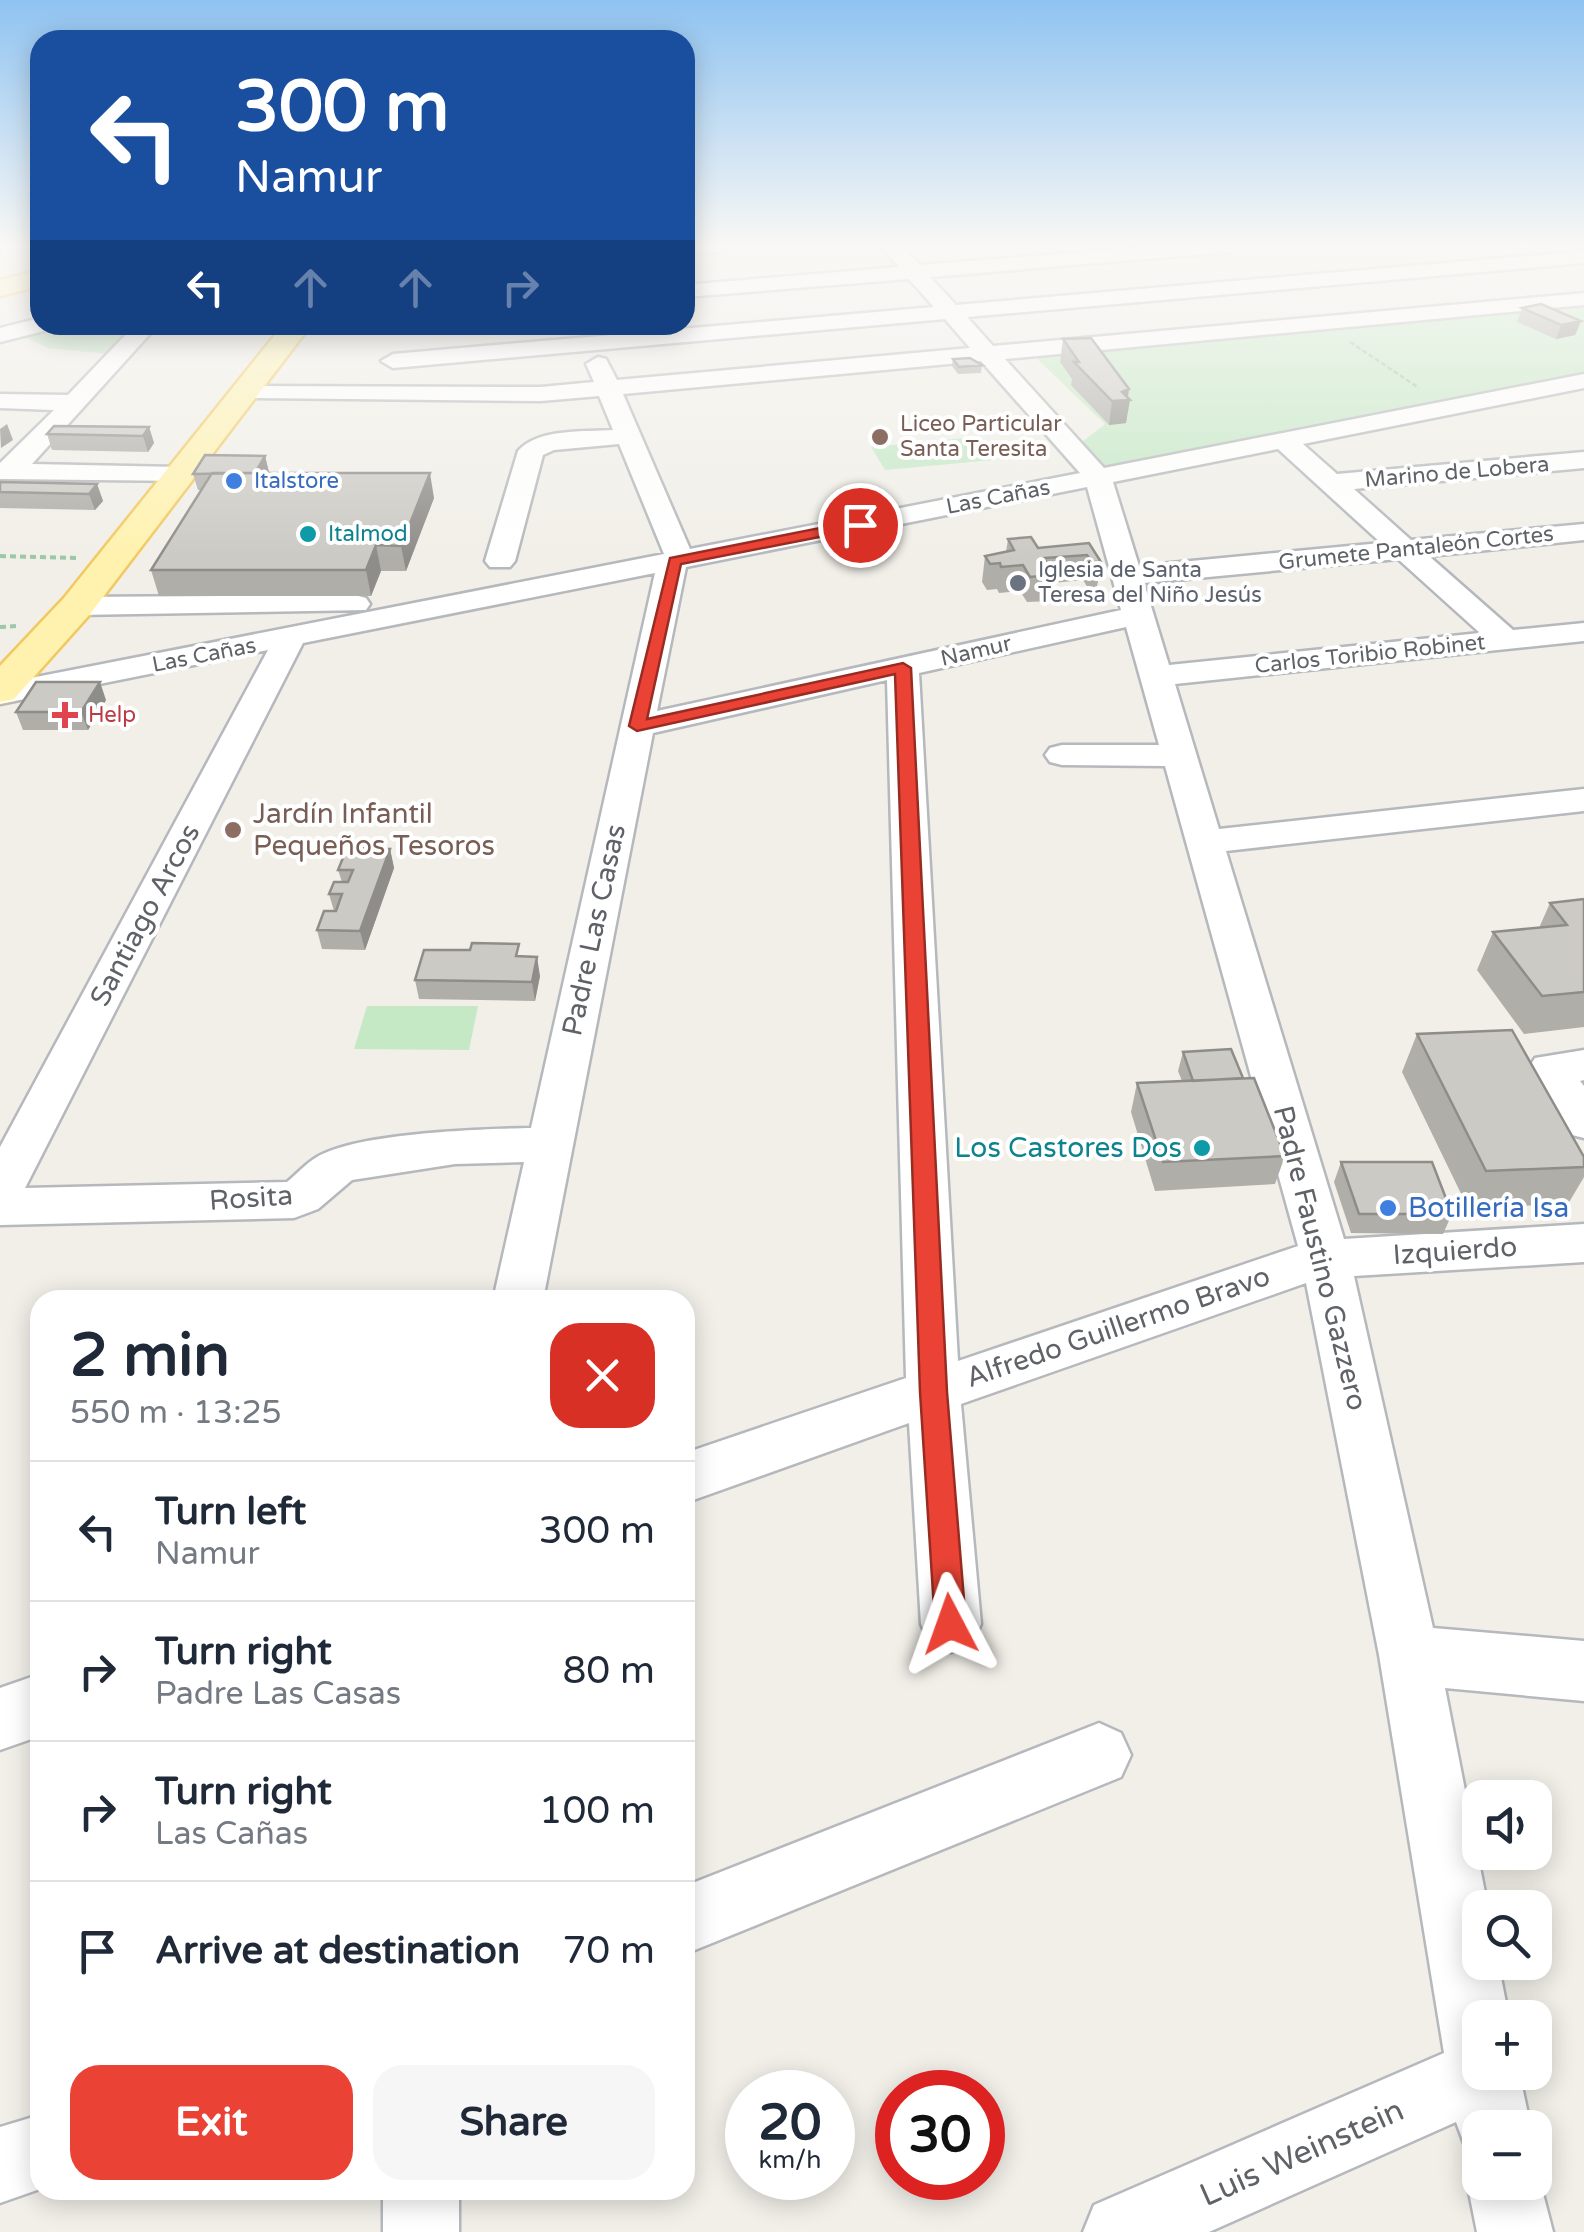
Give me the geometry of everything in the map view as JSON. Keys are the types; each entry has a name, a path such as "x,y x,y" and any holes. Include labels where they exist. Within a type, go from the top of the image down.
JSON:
{"main road":[{"path":"5,684 77,606 256,350"},
{"path":"5,684 37,615 82,558 245,391 277,350"}],"street":[{"path":"6,471 122,350"},
{"path":"372,394 400,350"},
{"path":"393,361 470,350"},
{"path":"592,350 678,554 675,561"},
{"path":"986,350 1098,478"},
{"path":"245,391 507,396 1041,350"},
{"name":"Las Cañas","path":"5,684 290,638 1584,381"},
{"path":"1554,387 1584,411"},
{"path":"0,401 73,403"},
{"path":"500,561 534,449 548,443 628,436"},
{"path":"1283,440 1506,640"},
{"name":"Marino de Lobera","path":"1331,483 1584,460"},
{"path":"6,471 166,475"},
{"name":"Padre Faustino Gazzero","path":"1098,478 1326,1260 1410,1655 1471,2000"},
{"name":"Grumete Pantaleón Cortes","path":"1134,595 1405,550 1584,532"},
{"name":"Padre Las Casas","path":"520,1290 675,561"},
{"path":"77,606 352,605 426,586"},
{"name":"Namur","path":"637,726 903,668 1134,595"},
{"name":"Carlos Toribio Robinet","path":"1156,676 1584,632"},
{"name":"Santiago Arcos","path":"0,1191 290,638"},
{"path":"903,668 933,1392 950,1624"},
{"path":"1062,754 1178,756"},
{"path":"1204,842 1584,800"},
{"path":"1567,1067 1584,1122"},
{"name":"Rosita","path":"0,1207 294,1200 309,1193 328,1170 345,1164 455,1147 548,1144"},
{"name":"Izquierdo","path":"1326,1260 1584,1243"},
{"name":"Alfredo Guillermo Bravo","path":"695,1475 1275,1272 1326,1260"},
{"path":"1410,1655 1584,1670"},
{"path":"0,1719 30,1708"},
{"path":"695,1916 1100,1755"},
{"name":"Luis Weinstein","path":"1121,2232 1462,2082"},
{"path":"0,2165 30,2155"},
{"path":"421,2200 422,2232"},
{"path":"1510,2200 1516,2232"}],"path":[{"path":"1369,350 1411,386 1427,389"},
{"path":"0,556 82,558"}],"green space":[{"path":"70,350 113,350 109,354"},
{"path":"1072,350 1584,350 1584,372 1108,470 1082,442 1105,424 1032,354"},
{"path":"976,437 993,460 885,470 871,447"},
{"path":"367,1006 478,1006 469,1050 354,1049"}],"building":[{"path":"1071,350 1100,350 1129,389 1122,392 1130,400 1112,401 1074,362 1079,362"},
{"path":"970,358 982,365 959,367 953,359"},
{"path":"54,426 149,427 143,436 47,434"},
{"path":"205,455 265,456 255,473 193,474"},
{"name":"Italmod","path":"212,473 430,473 401,546 376,545 366,570 151,570"},
{"path":"0,482 97,484 89,494 0,492"},
{"path":"1031,537 1038,548 1089,543 1101,562 1092,562 1087,555 1044,558 1053,575 1030,577 1023,565 1001,567 1000,563 990,564 985,556 1014,550 1008,539"},
{"path":"36,682 100,682 81,712 16,712"},
{"path":"347,848 390,849 360,931 317,930 324,911 336,911 342,894 329,894 334,882 348,882 353,870 338,870"},
{"path":"1584,899 1584,992 1542,996 1493,932 1567,925 1550,903"},
{"path":"472,943 519,944 516,956 537,957 532,982 415,980 424,950 470,950"},
{"path":"1512,1030 1584,1157 1584,1167 1486,1171 1417,1034"},
{"path":"1231,1049 1243,1078 1193,1081 1183,1052"},
{"path":"1254,1078 1285,1156 1163,1162 1137,1083"},
{"path":"1341,1162 1432,1162 1452,1214 1359,1214"}],"place":[{"name":"Liceo Particular Santa Teresita","path":"880,437"},
{"name":"Italstore","path":"234,481"},
{"name":"Italmod","path":"308,534"},
{"name":"Iglesia de Santa Teresa del Niño Jesús","path":"1018,583"},
{"name":"Help","path":"65,715"},
{"name":"Jardín Infantil Pequeños Tesoros","path":"233,830"},
{"name":"Los Castores Dos","path":"1202,1148"},
{"name":"Botillería Isa","path":"1388,1208"}],"route":[{"path":"860,525 675,561 637,726 903,668 933,1392 950,1624"}]}
